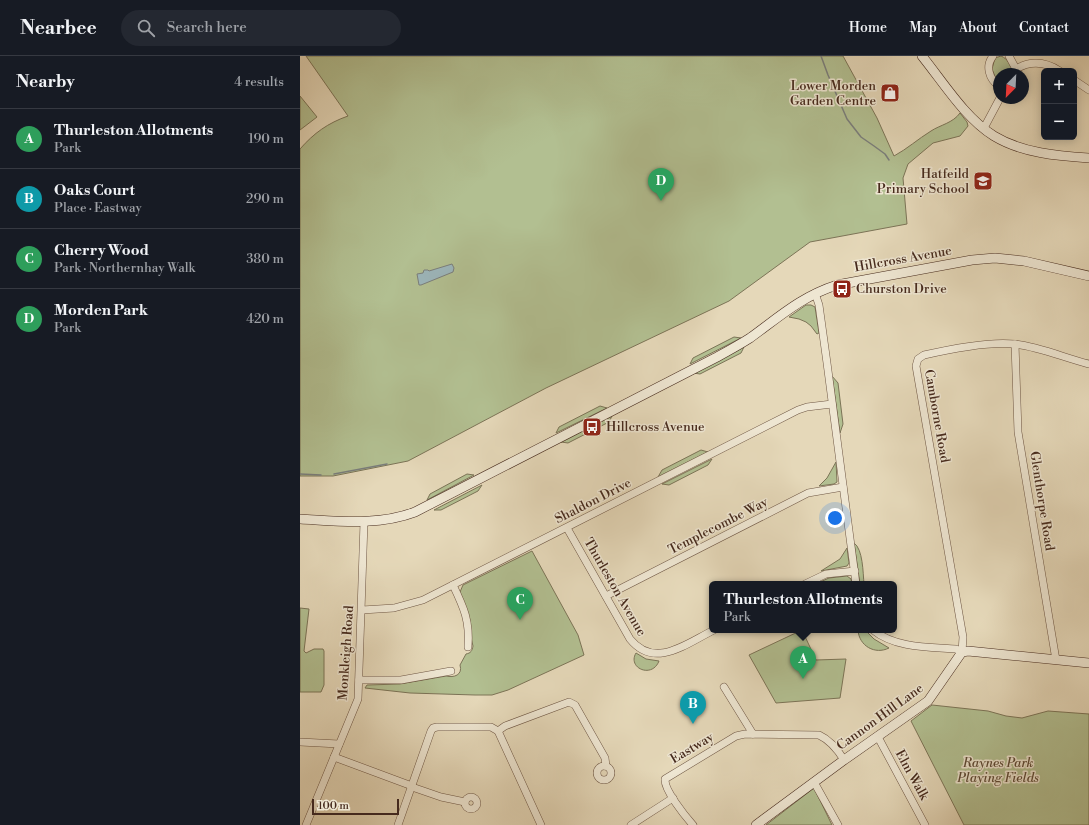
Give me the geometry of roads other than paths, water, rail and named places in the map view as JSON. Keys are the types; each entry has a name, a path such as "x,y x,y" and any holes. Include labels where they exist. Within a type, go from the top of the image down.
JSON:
{"street":[{"path":"922,56 964,109 995,136 1029,149 1061,156 1089,158"},
{"path":"993,56 988,66 993,80"},
{"path":"1009,56 1015,68"},
{"path":"1020,68 1025,64 1040,63 1054,68"},
{"path":"1077,82 1089,90"},
{"path":"984,128 997,104"},
{"name":"Hillcross Avenue","path":"300,519 364,522 394,519 410,514 737,346 815,292 837,285 857,280 989,258 1012,259 1089,276"},
{"path":"815,292 819,305 856,581"},
{"name":"Camborne Road","path":"962,652 963,637 916,363 919,357 924,355 964,347 1015,344 1089,364"},
{"name":"Glenthorpe Road","path":"1015,344 1018,432 1056,660"},
{"name":"Shaldon Drive","path":"362,610 405,606 423,600 798,410 807,407 832,404"},
{"name":"Templecombe Way","path":"606,596 808,493 843,487"},
{"name":"Monkleigh Road","path":"306,825 357,703 362,610 364,522"},
{"name":"Thurleston Avenue","path":"567,528 630,639 639,649 655,654 667,653 709,632"},
{"path":"811,581 826,574 855,571"},
{"path":"453,585 466,614 468,625 468,647"},
{"path":"877,633 883,638 891,641 911,645 962,652 968,651 1089,663"},
{"name":"Cannon Hill Lane","path":"756,825 931,698 962,652"},
{"path":"359,680 401,680 451,671"},
{"path":"724,687 753,734"},
{"path":"498,731 505,726 569,702 574,705 605,758 606,766"},
{"path":"398,825 431,731 433,728 437,727 491,728 498,731 541,825"},
{"name":"Eastway","path":"673,798 665,781 667,777 736,736 753,734 819,735 826,739 835,748 844,760"},
{"name":"Elm Walk","path":"878,737 925,825"},
{"path":"300,742 340,744"},
{"path":"334,757 440,798 465,802"},
{"path":"814,782 838,825"},
{"path":"631,825 673,798 680,810 693,825"}],"water":[{"path":"452,264 454,268 453,272 419,285 417,274 423,273 424,270 429,271"}],"waterway":[{"path":"821,56 847,119 861,137 885,154 889,160"},
{"path":"334,474 387,464"},
{"path":"300,474 321,475"}],"place":[{"name":"Lower Morden Garden Centre","path":"890,93"},
{"name":"Hatfeild Primary School","path":"983,181"},
{"name":"Morden Park","path":"661,201"},
{"name":"Churston Drive","path":"842,289"},
{"name":"Hillcross Avenue","path":"592,427"},
{"name":"Cherry Wood","path":"520,620"},
{"name":"Thurleston Allotments","path":"803,679"},
{"name":"Oaks Court","path":"693,724"}],"park label":[{"name":"Raynes Park Playing Fields","path":"998,770"}]}
